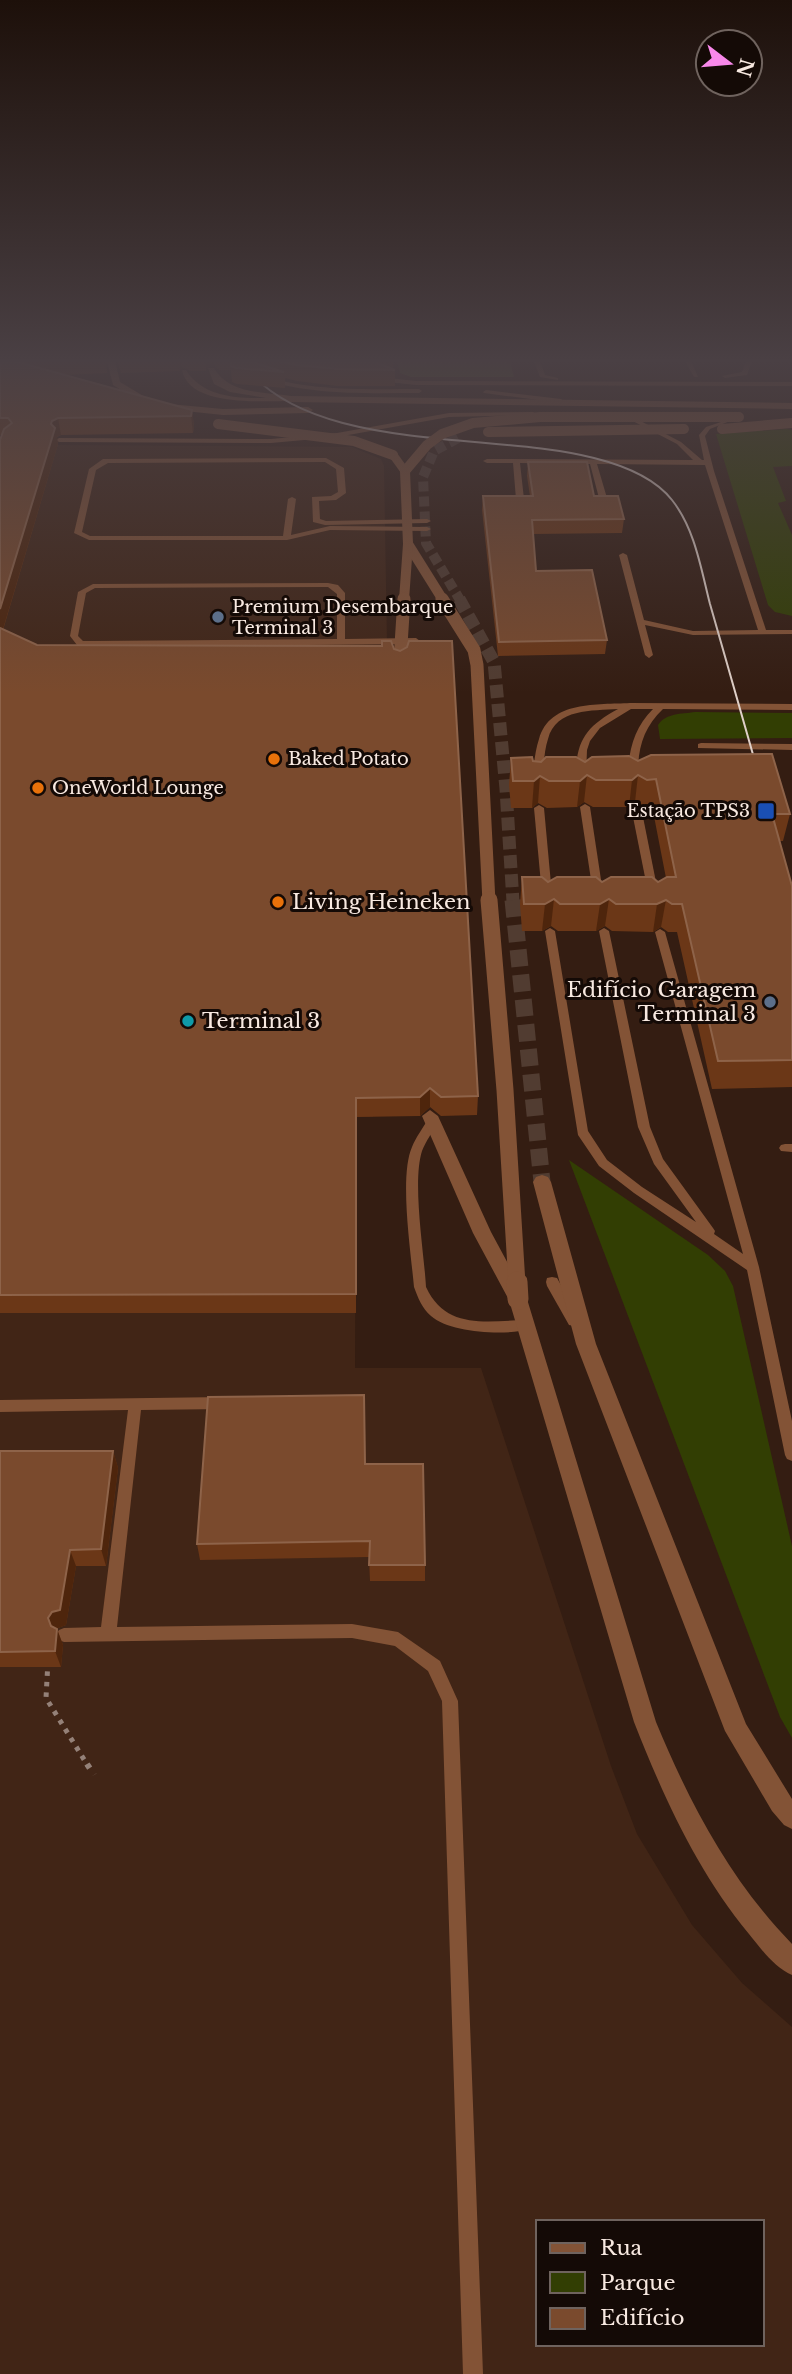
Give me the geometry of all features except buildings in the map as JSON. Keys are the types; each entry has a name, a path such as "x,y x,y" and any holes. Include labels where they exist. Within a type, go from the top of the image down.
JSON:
{"street":[{"path":"400,660 408,544 405,472"},
{"path":"408,544 474,649 477,665 485,854 519,1299 525,1325 645,1722 669,1785 698,1843 742,1904 792,1962"},
{"path":"431,1119 482,1233 519,1299"},
{"path":"542,1182 586,1344 737,1731 780,1803 792,1817"}],"lane":[{"path":"92,472 78,533 89,538 287,538 330,528 427,525 325,523 316,520 315,499 333,498 342,494 340,472"},
{"path":"517,472 520,499"},
{"path":"596,472 603,498"},
{"path":"708,472 763,632"},
{"path":"287,538 292,499"},
{"path":"623,555 649,655"},
{"path":"341,642 341,593 328,585 93,586 82,592 74,636 80,643 92,644 341,642 416,641"},
{"path":"639,621 693,633 792,632"},
{"path":"581,784 580,757 583,743 591,730 631,706"},
{"path":"536,784 538,760 550,725 562,715 579,709 631,706 792,706"},
{"path":"633,783 633,752 639,731 649,716 661,706"},
{"path":"701,746 792,747"},
{"path":"585,807 600,904"},
{"path":"636,807 655,904"},
{"path":"539,808 547,904"},
{"path":"550,931 582,1132 603,1163 638,1190 753,1267"},
{"path":"604,931 644,1128 658,1161 715,1240"},
{"path":"660,932 753,1267 792,1455"},
{"path":"431,1119 417,1148 412,1183 423,1298 429,1308 446,1321 471,1325 525,1325"},
{"path":"552,1282 586,1344"},
{"path":"0,1406 135,1406 247,1402"},
{"path":"108,1634 135,1406"},
{"path":"65,1635 352,1631 398,1639 434,1666 450,1701 473,2374"}],"path":[{"path":"48,1648 46,1698 94,1775"}],"shaded area":[{"path":"0,472 384,472 387,642 373,1117 356,1117 355,1368 481,1368 611,1766 637,1834 692,1925 742,1983 792,2027 792,2374 0,2374"}],"green space":[{"path":"727,472 775,472 786,501 778,503 792,535 792,616 775,612 768,605"},
{"path":"695,712 792,713 792,738 660,739 658,725 661,721 674,715"},
{"path":"569,1160 708,1255 725,1271 733,1286 792,1546 792,1738 780,1717"}],"tunnel":[{"path":"425,472 423,477 426,543 460,600"},
{"path":"459,599 494,662 513,902"},
{"path":"513,900 542,1182"}],"tram line":[{"path":"634,472 665,492 680,511 692,536 758,772"}],"place":[{"name":"Premium Desembarque Terminal 3","path":"218,617"},
{"name":"Baked Potato","path":"274,759"},
{"name":"OneWorld Lounge","path":"38,788"},
{"name":"Estação TPS3","path":"766,811"},
{"name":"Living Heineken","path":"278,902"},
{"name":"Edifício Garagem Terminal 3","path":"770,1002"},
{"name":"Terminal 3","path":"188,1021"}]}
